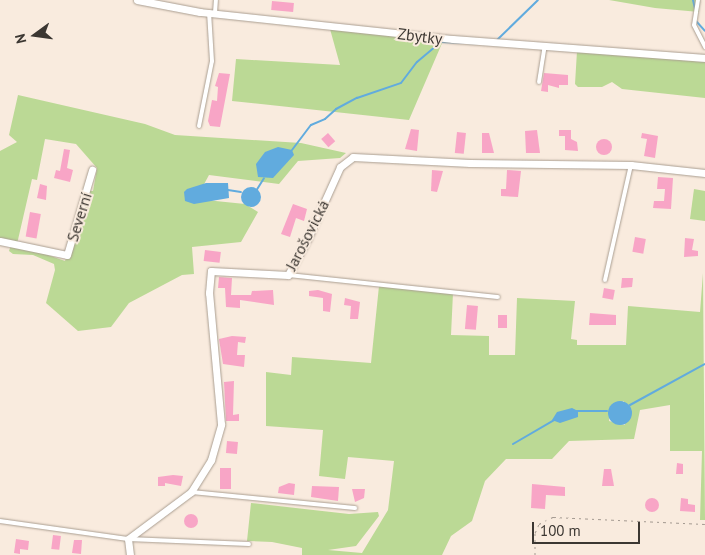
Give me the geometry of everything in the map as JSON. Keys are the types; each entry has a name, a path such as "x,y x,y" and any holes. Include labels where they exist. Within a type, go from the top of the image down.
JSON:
{"street":[{"name":"Zbytky","path":"137,0 212,13 453,40 705,58"},
{"name":"Jarošovická","path":"128,538 191,492 211,460 222,424 209,293 212,271 288,275 308,238 340,167 353,156 470,163 630,165 705,173"},
{"name":"Severní","path":"0,240 67,255 92,170"},
{"path":"128,538 130,555"}],"lane":[{"path":"199,126 212,61 212,13 216,0"},
{"path":"698,0 694,25 705,48"},
{"path":"539,82 545,46"},
{"path":"605,280 630,165"},
{"path":"288,275 498,297"},
{"path":"191,492 355,508"},
{"path":"0,521 128,538 249,544"}],"path":[{"path":"535,555 535,533 539,524 553,517 705,524"}],"green space":[{"path":"609,0 699,0 699,12 655,8"},
{"path":"330,29 443,41 409,120 232,101 236,59 340,65"},
{"path":"577,51 705,62 705,98 622,89 612,82 602,87 578,87 575,84"},
{"path":"18,95 145,124 175,135 301,143 346,153 340,158 298,161 279,184 209,175 196,199 245,204 258,212 241,242 192,247 194,274 182,275 129,303 111,327 78,331 46,303 55,270 54,264 33,255 13,254 9,251 11,245 0,243 0,151 17,142 9,135","holes":["45,139 76,144 97,168 93,191 87,191 65,261 17,244 32,179 37,180"]},
{"path":"694,189 705,191 705,221 690,219"},
{"path":"703,273 705,520 700,520 702,451 670,451 670,405 640,410 634,439 569,441 552,459 506,459 485,481 472,521 451,536 442,555 302,555 302,548 272,542 247,541 251,503 349,514 378,512 379,516 356,546 328,550 362,553 388,510 394,461 348,457 345,479 319,476 323,430 266,426 266,372 291,375 292,357 371,363 379,286 453,293 451,335 489,336 489,355 515,355 517,298 575,301 571,339 577,340 577,345 626,345 628,306 700,312","holes":["624,401 625,425 609,421 610,407"]}],"water":[{"path":"278,147 292,150 294,155 273,178 258,177 256,164 265,152"},
{"path":"206,183 228,183 229,198 194,204 185,201 184,192 187,189"},
{"path":"247,187 255,187 261,193 261,201 255,207 247,207 241,201 241,193"},
{"path":"620,401 629,404 632,413 629,422 620,425 611,422 608,413 611,404"},
{"path":"572,408 578,411 578,417 560,423 552,420 557,412"}],"building":[{"path":"272,1 294,3 293,12 271,10"},
{"path":"219,73 230,74 220,127 210,126 208,121 212,100 217,101 218,87 215,86"},
{"path":"544,73 568,75 568,85 559,85 559,88 548,85 548,92 541,91"},
{"path":"411,129 419,130 417,151 405,149"},
{"path":"537,130 540,153 526,153 525,131"},
{"path":"559,130 571,130 571,139 577,142 578,151 565,150 565,136 559,136"},
{"path":"457,132 466,133 464,154 455,153"},
{"path":"328,133 335,141 328,147 321,139"},
{"path":"482,133 489,133 494,153 482,153"},
{"path":"642,133 658,136 655,158 644,156 647,139 641,138"},
{"path":"604,139 612,147 604,155 596,147"},
{"path":"64,149 70,150 67,168 73,170 70,182 54,178 56,170 60,171"},
{"path":"432,170 443,171 437,192 431,191"},
{"path":"507,170 521,171 518,197 501,196 501,189 506,189"},
{"path":"658,177 673,178 671,209 653,208 654,201 664,201 665,189 657,189"},
{"path":"40,184 47,186 46,200 37,198"},
{"path":"293,204 307,209 304,221 296,218 290,237 281,234"},
{"path":"30,212 41,214 36,239 26,237"},
{"path":"635,237 646,239 643,254 632,252"},
{"path":"685,238 694,239 692,250 698,251 698,256 684,257"},
{"path":"205,250 221,252 220,263 204,261"},
{"path":"219,277 232,278 231,295 251,295 252,291 273,290 274,305 240,300 240,308 226,307 225,288 218,288"},
{"path":"622,278 633,278 632,287 621,288"},
{"path":"604,288 615,290 613,300 602,298"},
{"path":"318,290 332,294 330,312 323,311 323,298 309,296 309,291"},
{"path":"345,298 360,302 358,319 350,319 351,306 344,305"},
{"path":"467,305 478,306 476,330 465,329"},
{"path":"590,313 616,315 616,325 589,325"},
{"path":"498,315 507,315 507,328 498,328"},
{"path":"232,336 246,337 245,343 238,342 237,355 245,355 244,367 223,364 219,339"},
{"path":"234,381 233,415 239,414 239,421 226,421 224,382"},
{"path":"227,441 238,442 237,454 226,453"},
{"path":"677,463 683,464 683,474 676,474"},
{"path":"220,468 231,468 231,489 220,489"},
{"path":"604,469 611,469 614,486 602,486"},
{"path":"183,476 181,486 165,483 165,486 158,486 158,477"},
{"path":"289,483 295,484 294,495 278,493 279,487"},
{"path":"532,484 565,487 565,496 546,495 545,509 531,508"},
{"path":"312,486 339,487 338,501 311,497"},
{"path":"352,489 365,489 364,498 355,502"},
{"path":"652,498 657,500 659,505 657,510 652,512 647,510 645,505 647,500"},
{"path":"681,498 688,499 688,504 695,505 695,512 680,511"},
{"path":"191,514 196,516 198,521 196,526 191,528 186,526 184,521 186,516"},
{"path":"53,535 61,536 59,550 51,549"},
{"path":"16,539 29,541 28,550 20,549 20,554 14,553"},
{"path":"74,540 82,540 81,554 72,553"}],"waterway":[{"path":"497,40 538,0"},
{"path":"693,0 695,9"},
{"path":"696,21 705,31"},
{"path":"292,150 311,125 325,119 336,109 357,98 401,83 417,62 441,42 491,44"},
{"path":"256,191 264,178"},
{"path":"228,190 241,192"},
{"path":"630,405 705,364"},
{"path":"577,411 607,411"},
{"path":"513,444 554,420"}]}
